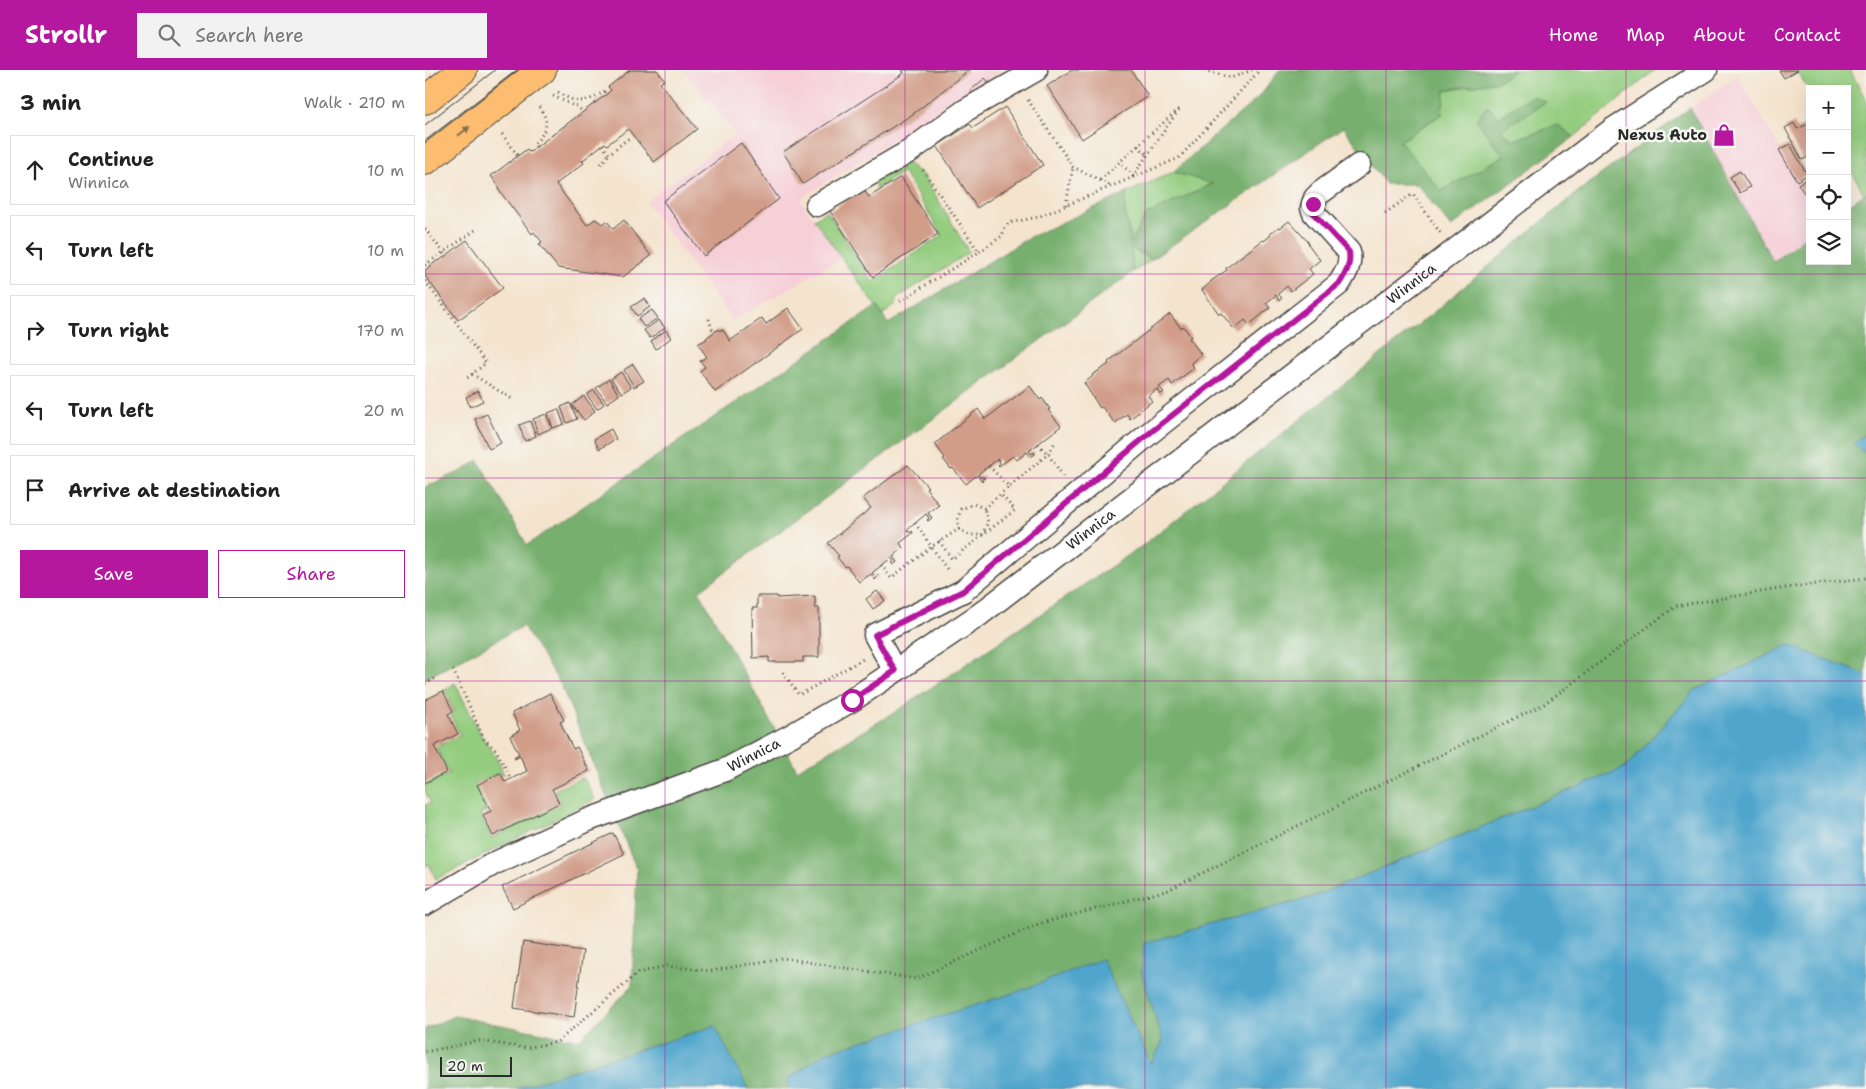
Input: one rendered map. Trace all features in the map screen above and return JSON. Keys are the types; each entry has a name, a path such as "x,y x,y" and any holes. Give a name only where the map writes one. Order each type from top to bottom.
{"main road":[{"path":"425,100 463,70"},
{"path":"425,161 542,70"}],"street":[{"path":"817,205 910,151 967,110 1036,70"},
{"name":"Winnica","path":"425,904 493,864 588,820 725,770 790,736 852,700 987,609 1613,129 1706,70"},
{"path":"895,671 875,635 963,591 1151,432 1339,284 1347,271 1350,258 1349,252 1314,214 1312,208 1315,198 1320,193 1359,165"}],"path":[{"path":"1204,70 1231,78 1252,70"},
{"path":"901,301 1002,236 1005,227 1009,223 1038,217 1179,158 1260,70"},
{"path":"1016,82 1073,166 1112,186"},
{"path":"558,92 580,102 589,101 605,91 607,94"},
{"path":"553,96 579,108 582,112"},
{"path":"537,147 533,144 545,129 546,121 545,114 539,107"},
{"path":"1100,180 1180,108 1133,176"},
{"path":"502,134 518,156"},
{"path":"601,164 609,154 629,138"},
{"path":"602,145 609,154"},
{"path":"1138,146 1148,154"},
{"path":"910,151 979,252"},
{"path":"1120,162 1133,176"},
{"path":"1066,205 1073,166"},
{"path":"1385,213 1413,194 1453,252"},
{"path":"425,229 445,254"},
{"path":"425,265 445,254 477,229"},
{"path":"425,281 486,363 466,379"},
{"path":"709,319 713,332"},
{"path":"472,374 512,399"},
{"path":"984,508 1048,454 1056,441"},
{"path":"1037,444 1048,454 1063,476 1056,483"},
{"path":"989,466 1009,488"},
{"path":"939,541 952,559 1015,510 1001,495"},
{"path":"982,535 969,535 959,529 957,518 961,509 974,504 984,508"},
{"path":"982,535 988,522 984,508"},
{"path":"915,523 963,591"},
{"path":"881,565 891,578 939,541 959,529"},
{"path":"425,1052 479,1041 526,1048 557,1042 638,973 666,966 711,971 781,958 917,979 1038,924 1168,890 1544,704 1676,606 1785,588 1866,578"},
{"path":"783,672 799,695 882,648"},
{"path":"453,670 485,738 496,750 511,779"},
{"path":"425,684 438,677"}],"shaded area":[{"path":"684,70 1003,70 800,199 842,258 733,321 646,202 735,134"},
{"path":"1738,75 1806,197 1806,236 1773,262 1690,108"}],"green space":[{"path":"1280,70 1515,70 1499,81 1445,90 1442,114 1400,141 1441,191 1504,156 1476,120 1488,106 1498,117 1532,96 1546,102 1501,130 1514,140 1558,125 1574,137 1451,227 1417,184 1386,184 1343,127 1152,259 1134,250 1133,238 1146,215 1213,184 1173,172 1260,96"},
{"path":"1515,70 1655,70 1574,137 1558,125 1514,140 1500,130 1545,102 1532,96 1498,117 1487,106 1476,120 1504,156 1441,191 1399,141 1442,114 1445,90 1498,81"},
{"path":"1797,70 1850,70 1866,100 1866,193 1864,194 1851,170 1851,85 1806,86"},
{"path":"1690,108 1773,262 1806,236 1806,265 1851,265 1851,203 1866,193 1866,433 1855,444 1866,454 1866,675 1789,645 1695,690 1626,767 1313,897 1145,943 1142,974 1163,1041 1151,1064 1102,960 787,1080 790,1089 748,1089 714,1026 517,1089 425,1089 425,1029 454,1016 579,1040 632,986 637,870 561,685 523,626 425,679 425,487 464,470 478,460 527,545 877,306 888,324 1030,237 1127,193 1125,211 1131,240 1133,272 699,591 797,770 892,714 1142,546 1434,312 1575,194"},
{"path":"903,160 924,176 969,252 896,299 896,305 882,315 814,219 827,211 873,282 942,235 903,172 876,189 874,181"},
{"path":"1173,172 1214,183 1146,215 1134,250 1152,259 1133,272 1131,240 1125,211 1127,193"},
{"path":"455,683 482,737 493,752 504,774 502,775 500,772 475,784 487,810 480,814 492,838 561,804 555,790 583,777 595,799 436,879 429,864 425,866 425,805 431,803 425,792 425,785 449,773 436,747 460,735 450,714 454,711 445,690"}],"water":[{"path":"1866,433 1866,454 1854,444"},
{"path":"1789,645 1866,675 1866,1089 790,1089 787,1080 825,1053 1017,992 1102,959 1151,1064 1163,1041 1142,974 1144,943 1313,897 1626,767 1695,690"},
{"path":"715,1026 748,1089 517,1089 521,1087"}],"building":[{"path":"630,70 657,70 665,80 660,83 697,129 654,162 628,129 607,145 605,143 602,145 582,161 584,163 556,184 587,225 595,219 603,224 607,221 613,229 624,220 651,256 623,277 558,268 539,244 542,242 534,232 532,234 498,189 500,188 491,176 527,149 530,152 607,94 611,90 608,87"},
{"path":"902,70 969,70 913,114 803,184 783,152 890,83 904,73"},
{"path":"1072,70 1131,70 1148,96 1082,139 1047,86"},
{"path":"1779,70 1798,70 1784,78"},
{"path":"985,78 992,86 976,99 970,91"},
{"path":"1005,107 1043,165 977,208 937,146 970,124 973,128"},
{"path":"1794,123 1797,129 1806,125 1806,158 1802,160 1785,128"},
{"path":"741,143 779,199 704,256 663,201"},
{"path":"1790,144 1806,176 1797,181 1779,150"},
{"path":"1740,171 1750,187 1740,193 1730,177"},
{"path":"901,177 938,234 873,277 830,211 863,189 869,197"},
{"path":"1806,180 1806,192 1804,193 1798,184"},
{"path":"1289,221 1309,243 1320,260 1309,269 1313,274 1291,291 1287,286 1278,294 1282,298 1279,301 1276,295 1266,303 1270,308 1249,325 1245,320 1234,329 1221,313 1219,314 1202,290 1227,270 1226,268 1264,241 1271,235 1269,234"},
{"path":"467,240 503,288 458,320 425,276 425,270"},
{"path":"645,298 650,307 637,316 631,307"},
{"path":"788,308 803,329 715,392 700,371 705,367 700,361 707,357 698,344 717,330 723,330 730,341 762,318 766,324"},
{"path":"652,310 658,318 644,327 638,319"},
{"path":"1170,314 1181,328 1183,326 1201,354 1191,363 1194,368 1172,385 1169,380 1159,387 1164,392 1160,395 1157,389 1148,396 1152,401 1130,419 1127,414 1115,423 1102,407 1100,408 1084,383"},
{"path":"659,320 665,328 650,338 644,330"},
{"path":"666,330 671,338 656,349 651,341"},
{"path":"633,364 644,381 634,387 624,370"},
{"path":"621,372 631,387 622,393 611,379"},
{"path":"609,379 619,395 607,403 596,388"},
{"path":"1030,386 1040,400 1042,398 1050,409 1048,410 1061,426 1029,451 1031,454 1034,452 1035,454 1031,457 1027,452 1017,460 1013,456 999,466 998,459 978,474 981,478 983,476 985,478 982,479 982,482 977,475 966,484 943,459 945,458 935,444 978,409 985,419"},
{"path":"594,390 604,404 597,409 587,395"},
{"path":"478,391 483,401 470,407 466,397"},
{"path":"584,396 595,411 584,420 572,405"},
{"path":"570,403 577,419 567,423 561,407"},
{"path":"558,409 564,424 553,428 548,413"},
{"path":"487,414 501,443 489,449 475,419"},
{"path":"546,414 552,428 538,434 533,419"},
{"path":"530,421 536,436 525,441 519,425"},
{"path":"611,429 616,439 599,449 594,439"},
{"path":"908,465 928,487 926,488 939,505 928,513 932,518 928,521 929,518 926,514 907,530 913,533 900,543 903,548 893,557 897,562 893,565 894,561 891,558 872,573 878,576 875,580 871,574 859,582 847,566 845,567 837,557 839,556 828,543 871,508 863,498"},
{"path":"877,591 885,601 873,609 866,599"},
{"path":"757,596 777,596 777,598 815,596 815,608 819,608 819,657 803,657 803,662 769,662 769,657 753,658 752,608 757,608"},
{"path":"443,691 453,711 448,714 458,734 434,746 447,772 425,783 425,700"},
{"path":"550,693 564,720 560,722 573,749 577,747 589,771 552,789 559,803 493,836 483,815 491,811 477,785 500,773 505,782 527,771 520,756 515,759 514,757 519,754 510,736 520,730 512,713"},
{"path":"613,833 624,854 513,908 502,887"},
{"path":"523,942 583,951 574,1017 514,1008"}],"tram line":[{"path":"425,125 495,70"},
{"path":"425,141 517,70"}],"place":[{"name":"Nexus Auto","path":"1724,135"}],"route":[{"path":"852,700 895,671 875,635 963,591 1151,432 1339,284 1347,271 1350,258 1349,252 1314,214 1313,204"}]}
